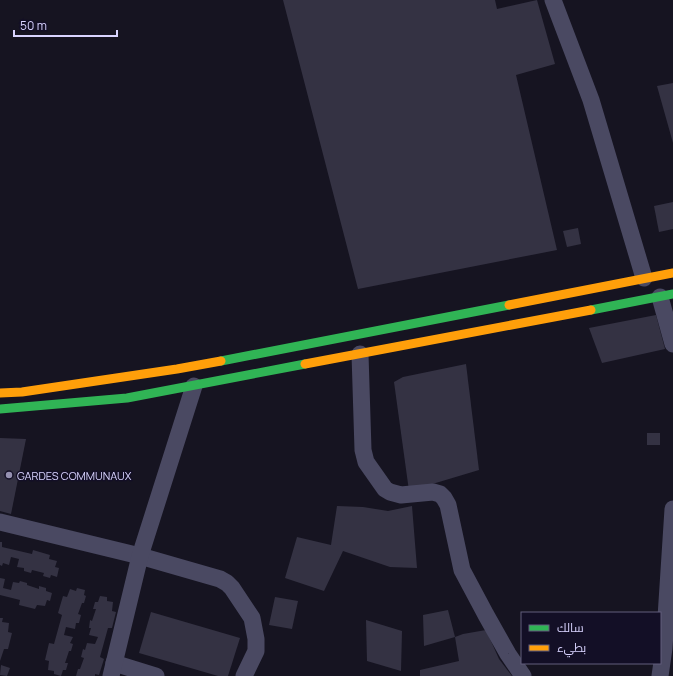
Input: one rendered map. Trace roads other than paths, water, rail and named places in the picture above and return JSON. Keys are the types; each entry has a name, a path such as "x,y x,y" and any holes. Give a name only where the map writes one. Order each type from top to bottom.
{"main road":[{"path":"0,393 22,392 177,369 673,273"},
{"path":"0,408 127,398 666,295"}],"street":[{"path":"554,0 591,100 644,278"},
{"path":"666,295 673,344"},
{"path":"360,354 363,450 366,462 385,489 390,492 401,496 433,492 440,494 444,498 448,505 462,570 508,654 523,676"},
{"path":"156,676 113,670 140,556 194,386"},
{"path":"660,676 668,649 673,509"},
{"path":"0,522 140,556 220,579 227,583 252,618 256,639 256,651 244,676"}],"place":[{"name":"GARDES COMMUNAUX","path":"9,475"}]}
